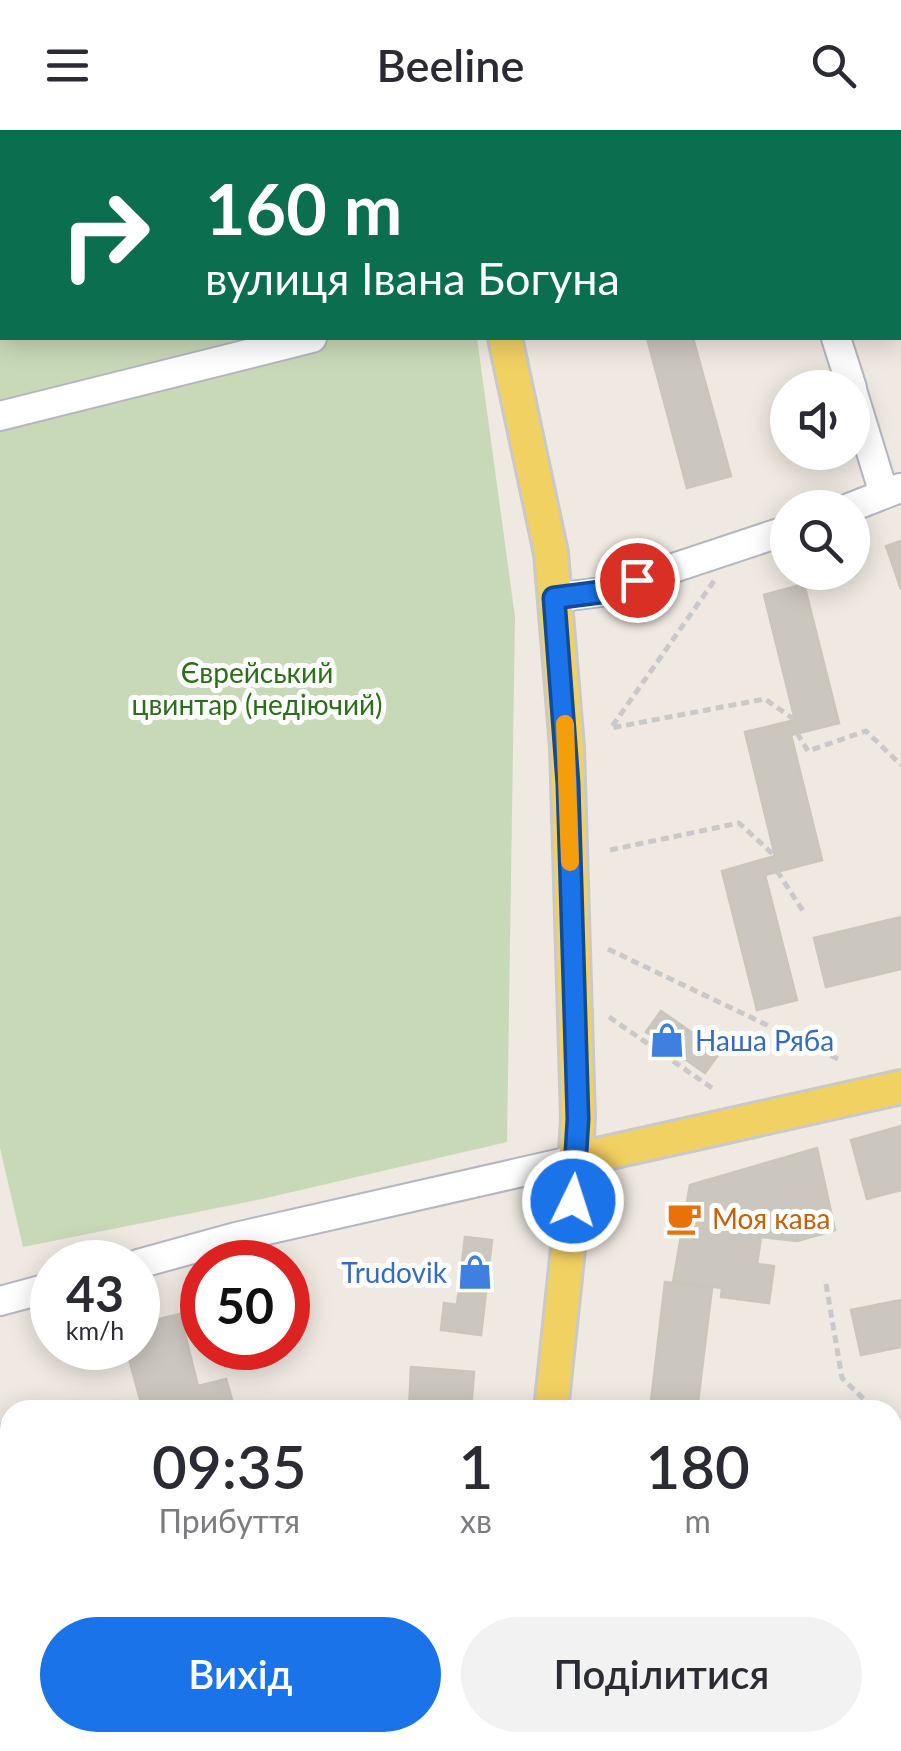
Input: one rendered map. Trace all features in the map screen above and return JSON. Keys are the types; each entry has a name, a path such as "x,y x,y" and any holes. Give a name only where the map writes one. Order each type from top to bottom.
{"main road":[{"path":"505,340 551,553 567,746 578,1119 553,1400"},
{"path":"576,1160 901,1087"}],"street":[{"path":"0,416 304,340"},
{"path":"837,340 846,370"},
{"path":"870,434 893,491"},
{"path":"554,598 601,592 770,536"},
{"path":"160,1258 576,1160"},
{"path":"0,1301 30,1293"}],"path":[{"path":"716,579 611,728 765,699 795,720"},
{"path":"796,733 808,750 866,730 901,765"},
{"path":"610,850 739,823 774,856"},
{"path":"777,870 805,914"},
{"path":"608,949 838,1059"},
{"path":"609,1017 712,1088"},
{"path":"826,1284 842,1378 865,1400"}],"green space":[{"name":"Єврейський цвинтар (недіючий)","path":"0,340 477,340 515,617 507,1142 262,1199 58,1240 30,1240 30,1246 23,1247 0,1148"}],"building":[{"path":"648,340 694,340 731,476 687,488"},
{"path":"901,541 901,589 886,546"},
{"path":"806,590 839,723 791,735 822,860 765,875 797,1000 757,1010 722,871 775,856 745,732 795,720 764,595"},
{"path":"901,917 901,969 826,987 814,938"},
{"path":"661,1011 720,1052 705,1073 646,1032"},
{"path":"901,1126 901,1190 867,1199 851,1140"},
{"path":"817,1148 835,1230 797,1241 761,1237 757,1264 774,1266 769,1303 721,1297 722,1288 673,1282 690,1185"},
{"name":"Trudovik","path":"465,1237 492,1240 481,1335 441,1330 444,1303 457,1305"},
{"path":"665,1282 712,1288 698,1400 651,1400"},
{"path":"901,1300 901,1347 861,1355 851,1310"},
{"path":"180,1314 180,1370 194,1370 198,1386 226,1379 232,1400 140,1400 132,1370 160,1370 160,1319"},
{"path":"411,1367 474,1372 472,1400 409,1400"}],"slow traffic":[{"path":"565,724 570,862"}],"place":[{"name":"Наша Ряба","path":"667,1040"},
{"name":"Моя кава","path":"684,1218"},
{"name":"Trudovik","path":"475,1272"}],"route":[{"path":"573,1201 578,1119 567,746 554,598 601,592 637,580"}]}
